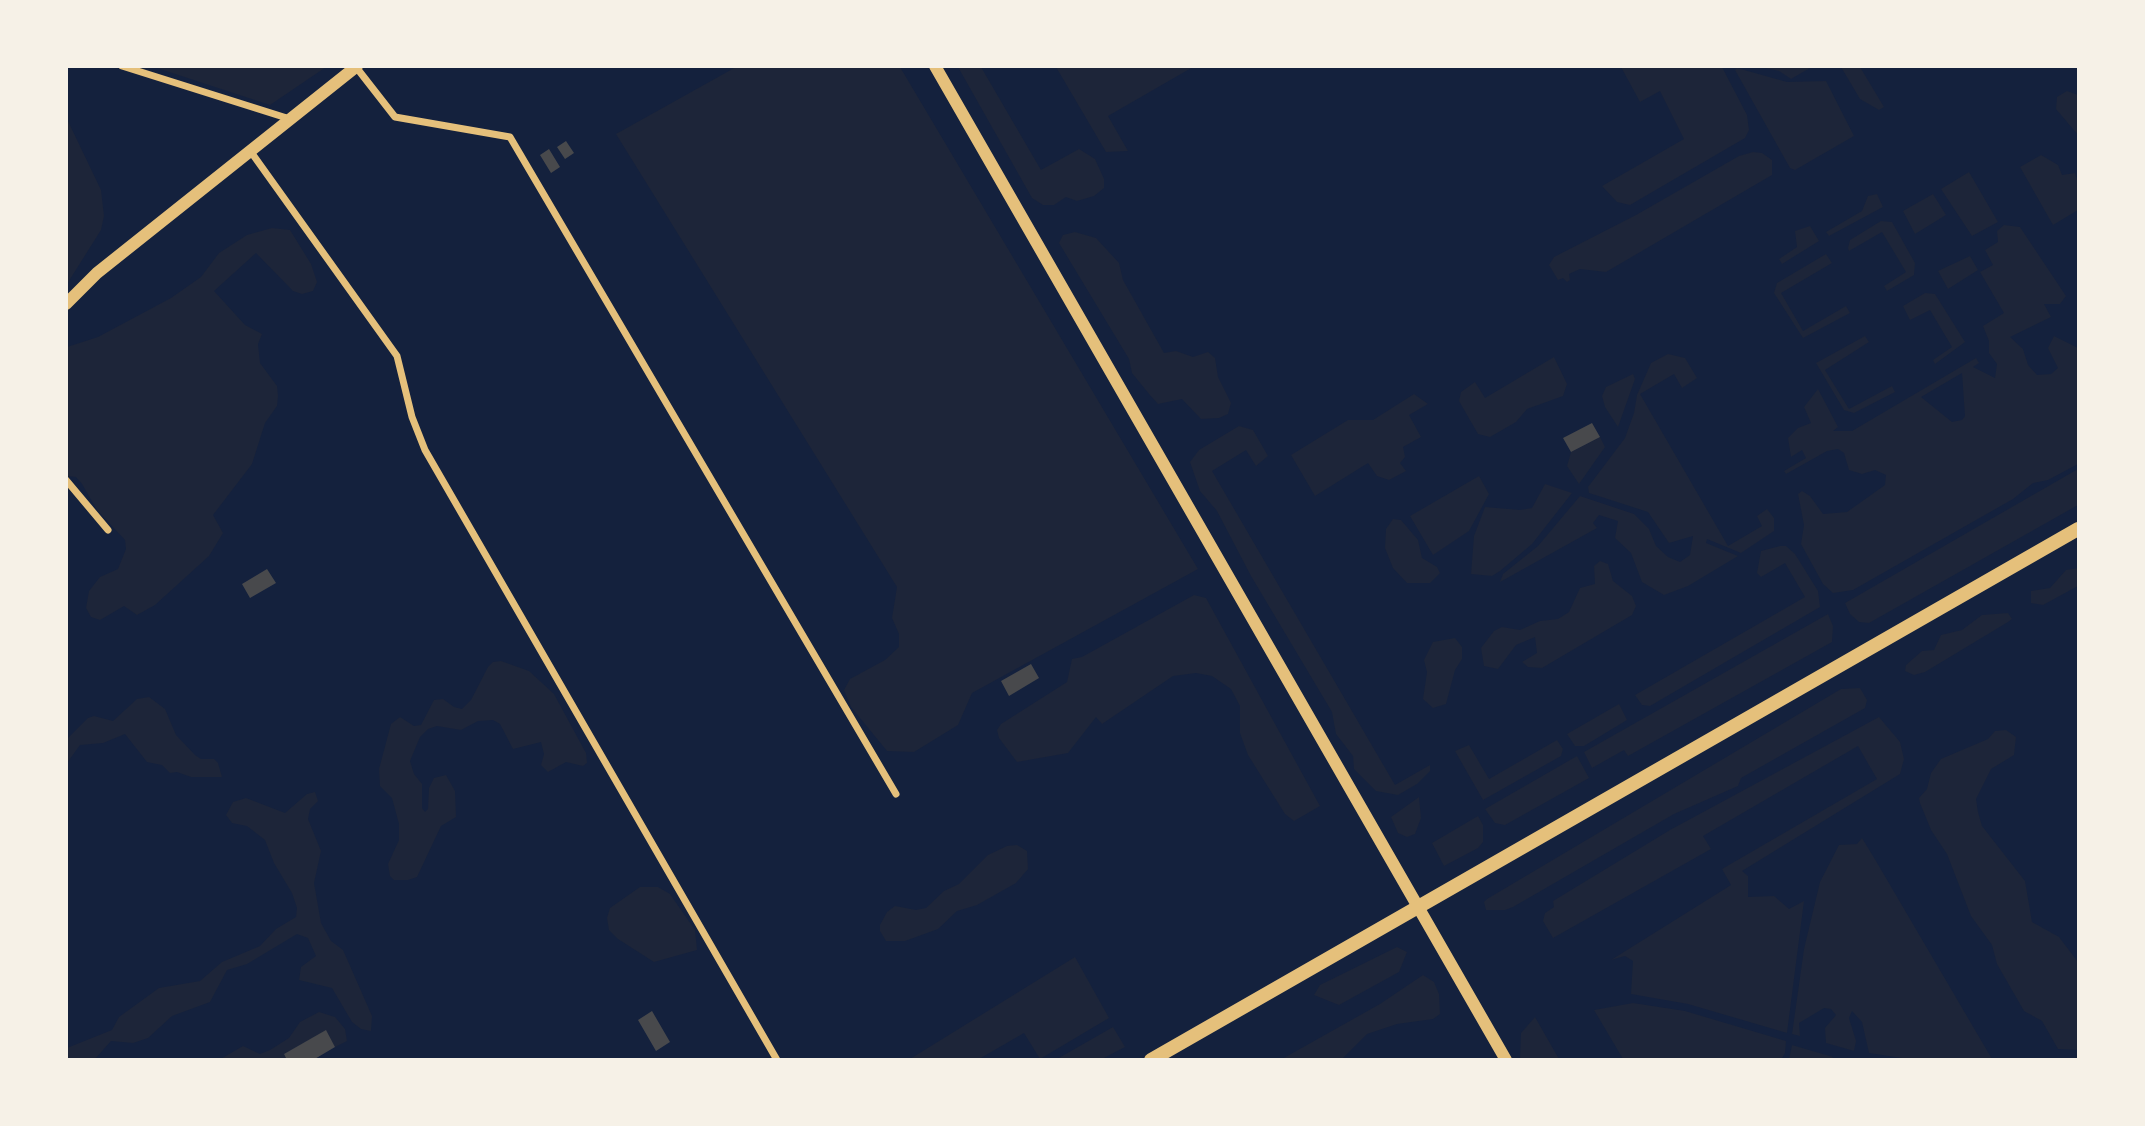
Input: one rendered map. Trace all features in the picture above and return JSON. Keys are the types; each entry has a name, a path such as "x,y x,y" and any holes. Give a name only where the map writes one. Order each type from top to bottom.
{"main road":[{"path":"1151,1059 2078,529"}],"street":[{"path":"122,66 290,120"},
{"path":"936,66 1506,1059"},
{"path":"66,304 97,273 356,67 395,117 510,136 896,793"},
{"path":"251,152 397,356 412,416 425,450 778,1059"},
{"path":"66,480 108,530"}],"shaded area":[{"path":"154,67 326,67 270,105"},
{"path":"736,67 900,67 1198,569 972,693 958,725 914,752 887,751 851,707 844,690 850,679 885,660 899,647 899,634 892,618 897,587 616,134"},
{"path":"958,67 981,67 1041,170 1079,149 1095,159 1104,179 1104,188 1094,196 1077,201 1066,197 1054,205 1043,205 1032,198"},
{"path":"1056,67 1193,67 1108,116 1128,151 1106,152"},
{"path":"1621,67 1722,67 1747,115 1749,130 1745,138 1630,205 1617,202 1602,186 1684,139 1660,91 1640,102"},
{"path":"1761,67 1810,68 1791,79 1779,71"},
{"path":"1841,67 1860,67 1884,107 1879,110 1860,99"},
{"path":"1737,68 1787,82 1826,81 1854,136 1795,170 1790,168 1735,70"},
{"path":"2067,91 2078,95 2078,135 2056,109 2057,97"},
{"path":"67,119 101,190 104,216 101,230 67,284"},
{"path":"1753,152 1762,153 1772,160 1772,175 1606,272 1580,269 1569,274 1570,280 1567,282 1563,278 1558,280 1549,265 1554,257 1636,215 1739,156"},
{"path":"2041,155 2058,165 2062,175 2075,173 2078,183 2078,210 2053,225 2020,167"},
{"path":"1969,172 1998,222 1972,236 1941,189"},
{"path":"1877,194 1883,207 1829,236 1826,232 1862,211 1868,196"},
{"path":"1933,194 1946,215 1915,234 1903,211"},
{"path":"1881,221 1892,222 1915,263 1914,275 1887,291 1884,286 1906,272 1882,232 1849,251 1848,248 1850,240"},
{"path":"2004,225 2020,227 2066,296 2060,304 2044,304 2051,317 2010,337 2023,349 2028,365 2037,375 2051,374 2058,368 2048,348 2054,336 2078,348 2078,464 2048,480 2033,483 2013,499 1853,590 1833,593 1823,584 1801,544 1804,525 1798,494 1802,491 1810,496 1823,514 1847,512 1885,485 1886,475 1875,470 1862,474 1849,470 1844,453 1838,449 1827,451 1786,474 1784,471 1806,458 1802,450 1791,457 1788,438 1798,428 1811,423 1804,407 1818,389 1838,427 1833,431 1852,431 1976,358 1979,363 1973,367 1995,378 1997,364 1989,353 1989,341 1983,326 2004,313 1980,272 1993,265 1985,250 1998,242 1997,231","holes":["1962,373 1965,416 1962,420 1952,422 1921,397"]},
{"path":"1810,226 1819,241 1782,264 1779,259 1797,247 1795,231"},
{"path":"272,228 290,230 311,264 317,282 313,291 302,294 293,291 256,253 214,291 245,325 262,334 258,344 260,363 277,386 278,396 277,406 265,423 252,464 213,515 223,533 209,556 155,605 137,615 124,606 100,620 91,617 86,608 89,591 100,577 118,569 126,549 125,540 97,510 82,484 76,477 67,476 67,347 98,337 171,298 201,277 219,253 247,235"},
{"path":"1075,232 1096,238 1119,263 1123,280 1164,353 1176,351 1193,357 1208,352 1215,358 1218,377 1231,403 1228,414 1219,418 1201,419 1182,399 1158,404 1149,394 1132,373 1129,359 1059,243 1063,235"},
{"path":"1826,254 1832,263 1781,293 1803,331 1846,306 1850,313 1803,338 1774,293 1777,283"},
{"path":"1970,256 1978,270 1948,289 1938,271"},
{"path":"1925,293 1935,294 1965,342 1935,364 1933,360 1952,347 1930,310 1910,320 1903,306"},
{"path":"1865,336 1869,342 1825,370 1849,409 1892,386 1895,392 1854,413 1844,410 1816,363"},
{"path":"1668,354 1685,358 1697,378 1682,388 1674,374 1640,394 1728,546 1762,526 1757,516 1767,509 1774,518 1774,531 1741,553 1707,539 1706,543 1738,556 1688,586 1664,595 1642,582 1631,553 1615,538 1618,521 1599,515 1593,523 1597,528 1500,582 1503,574 1538,546 1580,496 1634,514 1649,529 1656,546 1668,557 1680,562 1690,555 1693,536 1669,543 1648,512 1589,493 1588,487 1625,438 1637,395 1651,363"},
{"path":"1554,357 1567,384 1563,396 1527,409 1516,422 1490,437 1478,434 1459,401 1461,392 1475,382 1485,398"},
{"path":"1633,374 1635,379 1618,427 1605,407 1602,396 1606,387"},
{"path":"1414,394 1428,404 1409,415 1421,437 1403,447 1405,457 1400,463 1406,471 1389,480 1377,476 1368,463 1315,496 1291,455 1348,420 1373,420"},
{"path":"1239,426 1253,430 1268,456 1256,466 1246,450 1212,471 1395,785 1430,765 1430,771 1417,784 1398,795 1376,791 1354,769 1353,756 1336,734 1332,712 1251,576 1217,511 1200,491 1190,462 1199,450"},
{"path":"1600,437 1605,447 1579,484 1567,466 1571,452"},
{"path":"2078,469 2078,505 1869,623 1859,622 1850,614 1845,603"},
{"path":"1479,476 1489,494 1469,531 1433,555 1410,516"},
{"path":"1545,484 1572,493 1532,544 1500,571 1492,576 1471,574 1474,536 1485,507 1520,510 1532,508"},
{"path":"1393,519 1401,520 1418,540 1422,558 1437,567 1440,573 1430,583 1407,583 1393,568 1385,548 1386,529"},
{"path":"1786,546 1795,554 1818,591 1820,607 1650,706 1642,705 1635,695 1805,597 1785,563 1761,577 1757,573 1761,551"},
{"path":"1600,561 1608,564 1613,581 1632,596 1636,606 1632,615 1542,668 1528,667 1522,662 1537,653 1535,637 1516,645 1498,669 1484,666 1481,648 1494,631 1502,627 1520,630 1540,621 1558,619 1569,612 1580,588 1595,584 1594,566"},
{"path":"2078,568 2078,586 2043,605 2031,603 2031,591 2050,588 2066,570"},
{"path":"1194,595 1206,598 1320,806 1294,821 1285,814 1248,755 1240,733 1240,706 1231,689 1212,676 1196,673 1173,676 1102,724 1096,717 1068,753 1017,762 999,738 997,730 1001,724 1067,682 1072,659 1082,657"},
{"path":"2008,613 2012,619 2008,622 1925,672 1914,675 1905,671 1906,665 1922,651 1934,650 1941,635 1962,630 1982,615"},
{"path":"1828,614 1833,626 1832,642 1628,756 1624,750 1592,768 1584,752"},
{"path":"1455,638 1462,647 1462,659 1455,670 1446,704 1433,708 1423,699 1427,672 1424,660 1433,642"},
{"path":"501,661 529,671 554,694 586,753 587,763 583,766 566,762 548,772 541,765 544,754 541,742 513,749 500,724 493,720 478,721 461,730 437,726 428,729 420,737 410,761 414,774 422,784 422,808 425,812 428,809 429,788 434,778 446,775 455,791 456,817 441,826 417,877 394,880 390,876 388,864 399,840 399,824 392,798 380,786 379,769 391,724 400,717 414,726 421,725 434,700 443,699 462,709 471,700 488,667 493,662"},
{"path":"1860,688 1867,700 1865,708 1741,778 1738,786 1674,814 1513,907 1486,910 1484,902 1487,899 1841,689"},
{"path":"149,697 165,709 176,735 195,755 201,759 214,759 218,763 222,777 191,777 177,772 170,773 162,765 147,762 125,734 103,743 80,745 67,763 67,739 88,718 94,716 113,721 137,699"},
{"path":"1619,704 1627,720 1584,746 1575,746 1567,734"},
{"path":"1879,717 1900,742 1904,759 1900,774 1742,871 1748,876 1748,897 1774,896 1789,909 1804,901 1787,1033 1688,1004 1631,994 1633,961 1625,956 1611,960 1731,885 1722,869 1877,779 1858,746 1703,836 1711,849 1553,938 1543,921 1545,913 1554,907 1553,901 1670,830"},
{"path":"2006,730 2016,737 2014,755 1991,769 1976,799 1978,812 1982,826 2025,881 2032,922 2059,937 2078,962 2078,1050 2058,1049 2042,1021 2024,1011 1997,964 1992,945 1971,916 1947,854 1931,830 1920,803 1919,798 1927,789 1931,773 1941,759 1988,739 1995,731"},
{"path":"1557,740 1563,749 1561,756 1483,800 1455,751 1469,745 1489,779"},
{"path":"1577,756 1589,778 1505,825 1495,823 1485,809"},
{"path":"315,792 318,801 310,809 308,819 321,851 314,883 321,923 331,941 343,950 372,1016 371,1031 361,1029 352,1022 332,988 299,980 301,967 316,956 308,938 297,934 247,964 227,970 210,1002 172,1016 148,1038 133,1043 111,1041 95,1059 67,1059 67,1048 112,1030 119,1017 159,988 200,981 222,962 260,946 276,929 296,917 297,908 292,893 274,863 265,840 247,826 232,823 226,815 233,802 246,798 285,813 307,794"},
{"path":"1419,797 1421,818 1415,834 1407,837 1398,833 1391,817"},
{"path":"1478,816 1483,825 1483,842 1478,848 1444,866 1432,843"},
{"path":"1862,838 1992,1059 1908,1059 1869,1053 1862,1022 1852,1011 1849,1018 1856,1041 1854,1051 1826,1043 1825,1028 1836,1015 1831,1009 1824,1008 1799,1023 1800,1036 1792,1034 1804,949 1820,882 1839,845 1857,844"},
{"path":"1017,845 1027,851 1028,869 1016,883 977,905 957,911 938,929 905,941 886,941 880,931 880,925 887,912 895,906 916,910 926,908 944,891 959,884 988,855 1007,846"},
{"path":"640,887 658,887 670,894 695,930 697,950 654,962 618,939 609,930 607,918 610,908"},
{"path":"1397,947 1407,952 1399,972 1339,1005 1314,995 1320,985"},
{"path":"1075,957 1109,1018 1040,1059 1024,1033 979,1059 910,1059"},
{"path":"1423,975 1434,982 1439,994 1440,1014 1433,1019 1397,1024 1367,1034 1342,1059 1282,1059 1380,1004"},
{"path":"1633,1003 1685,1011 1786,1041 1785,1053 1781,1060 1623,1059 1594,1010"},
{"path":"319,1012 335,1017 345,1029 347,1041 335,1047 326,1031 284,1054 287,1059 219,1060 243,1046 260,1054 270,1050 289,1038 300,1022"},
{"path":"1535,1017 1559,1059 1520,1059 1521,1033"},
{"path":"1113,1027 1125,1047 1102,1059 1057,1059"},
{"path":"1792,1045 1833,1057 1789,1059"}],"building":[{"path":"566,141 574,153 565,159 557,147"},
{"path":"549,149 560,167 551,173 540,155"},
{"path":"1592,423 1600,437 1571,452 1563,438"},
{"path":"267,569 276,583 250,598 242,584"},
{"path":"1031,664 1039,678 1009,696 1001,681"},
{"path":"652,1011 670,1042 656,1051 638,1020"},
{"path":"326,1030 335,1047 313,1060 287,1060 284,1054"}]}
